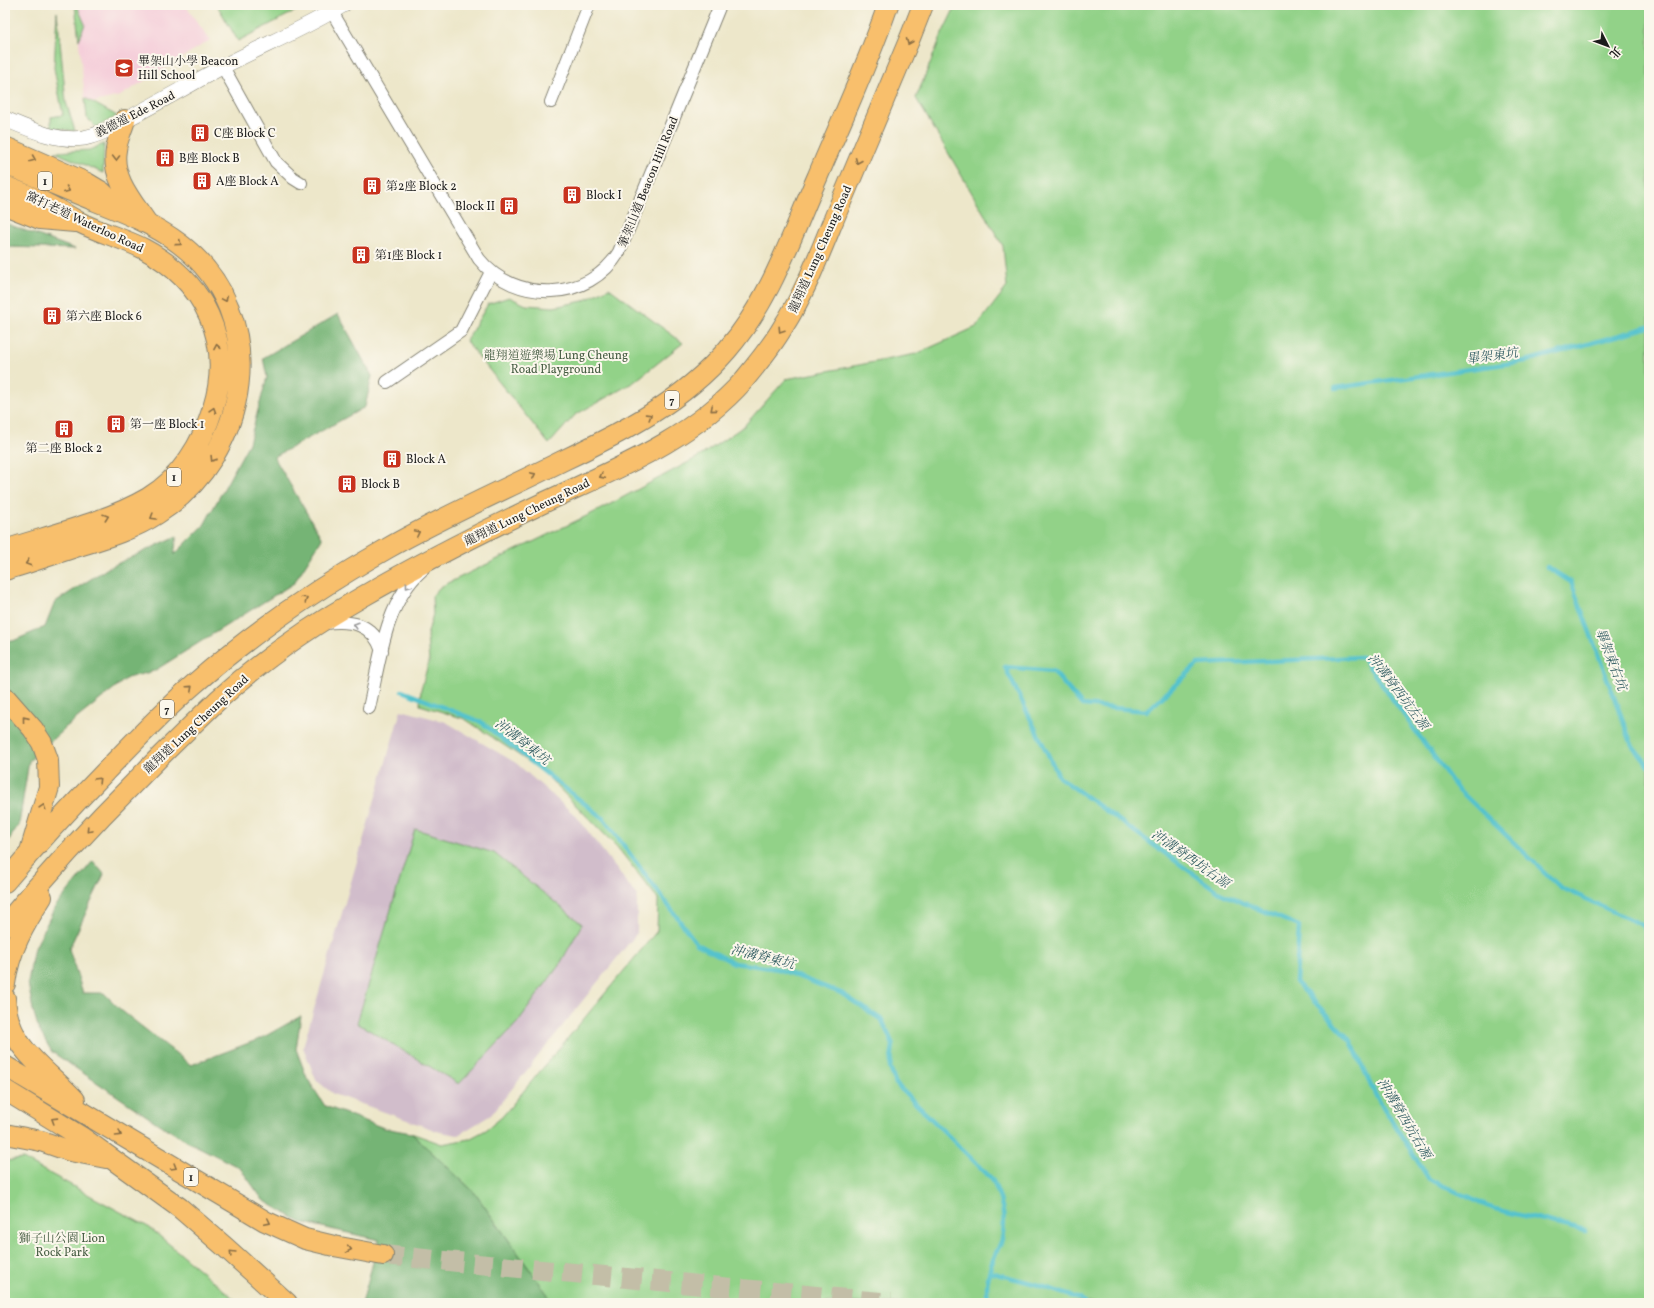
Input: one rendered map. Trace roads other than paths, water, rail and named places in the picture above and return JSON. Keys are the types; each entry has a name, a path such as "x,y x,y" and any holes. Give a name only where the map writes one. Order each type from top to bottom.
{"highway":[{"name":"7","path":"5,882 29,853 139,736 177,699 236,650 297,605 346,572 393,545 632,426 677,397 710,368 742,332 769,286 871,52 888,5"},
{"name":"龍翔道 Lung Cheung Road","path":"5,925 54,867 120,797 220,698 275,653 317,624 362,596 543,503 646,455 679,435 713,410 741,382 764,355 783,328 806,285 910,38 922,5"},
{"path":"125,120 116,150 116,170 127,194 149,224"},
{"path":"5,147 87,183 102,192 123,213"},
{"name":"窩打老道 Waterloo Road","path":"5,164 149,224 181,244 205,266 220,288 232,318 239,346 240,377 234,412 224,440 210,464 193,485 176,501 148,520 121,532 5,570"},
{"name":"窩打老道 Waterloo Road","path":"5,186 46,203 79,222 129,242 151,253 168,266 195,291 208,311 215,335 220,362 218,391 210,418 197,447 185,464 160,490 139,503 114,515 5,550"},
{"path":"5,205 40,219 79,222"},
{"path":"5,697 33,729 42,743 48,760 50,787 29,853"},
{"path":"5,984 9,958 18,937 43,895 54,867"},
{"path":"5,998 9,1019 15,1036 23,1049 65,1089 90,1117"},
{"name":"1","path":"13,1071 241,1208 271,1224 305,1239 334,1246 383,1254"},
{"path":"7,1091 83,1138 180,1208 287,1303"},
{"path":"5,1134 30,1138 70,1151 110,1158"}],"street":[{"path":"551,102 589,5"},
{"name":"筆架山道 Beacon Hill Road","path":"338,8 474,252 491,272 506,282 534,291 556,291 578,286 587,282 606,269 614,260 625,240 720,5"},
{"name":"義德道 Ede Road","path":"5,119 38,132 72,138 93,136 338,8"},
{"path":"223,67 276,162 288,174 302,183"},
{"path":"387,382 461,331 491,272"},
{"path":"369,708 382,651 393,612 402,594 419,572 435,558"},
{"path":"317,624 340,621 357,624 368,629 375,636 382,651"}],"waterway":[{"name":"畢架東坑","path":"1335,388 1526,361 1649,327"},
{"name":"畢架東右坑","path":"1547,567 1571,582 1632,745 1649,766"},
{"name":"沖溝脊西坑左源","path":"1005,667 1053,671 1082,705 1147,711 1198,664 1362,657 1456,787 1560,887 1644,926 1649,945"},
{"name":"沖溝脊西坑右源","path":"1005,667 1059,777 1220,893 1299,926 1296,982 1351,1041 1376,1096 1429,1179 1491,1208 1585,1231"},
{"name":"沖溝脊東坑","path":"402,691 481,722 604,819 697,944 734,963 778,969 841,993 882,1020 893,1045 890,1068 896,1084 992,1179 998,1193 1004,1223 1002,1241 991,1265 988,1277 987,1290 989,1303"},
{"path":"989,1272 1035,1284 1080,1299 1084,1303"}],"tunnel":[{"path":"383,1255 891,1303"}],"place":[{"name":"畢架山小學 Beacon Hill School","path":"124,68"},
{"name":"C座 Block C","path":"200,133"},
{"name":"B座 Block B","path":"165,158"},
{"name":"A座 Block A","path":"202,181"},
{"name":"第2座 Block 2","path":"372,186"},
{"name":"Block I","path":"572,195"},
{"name":"Block II","path":"509,206"},
{"name":"第1座 Block 1","path":"361,255"},
{"name":"第六座 Block 6","path":"52,316"},
{"name":"第一座 Block 1","path":"116,424"},
{"name":"第二座 Block 2","path":"64,429"},
{"name":"Block A","path":"392,459"},
{"name":"Block B","path":"347,484"}],"park label":[{"name":"龍翔道遊樂場 Lung Cheung Road Playground","path":"556,362"},
{"name":"獅子山公園 Lion Rock Park","path":"62,1245"}]}
